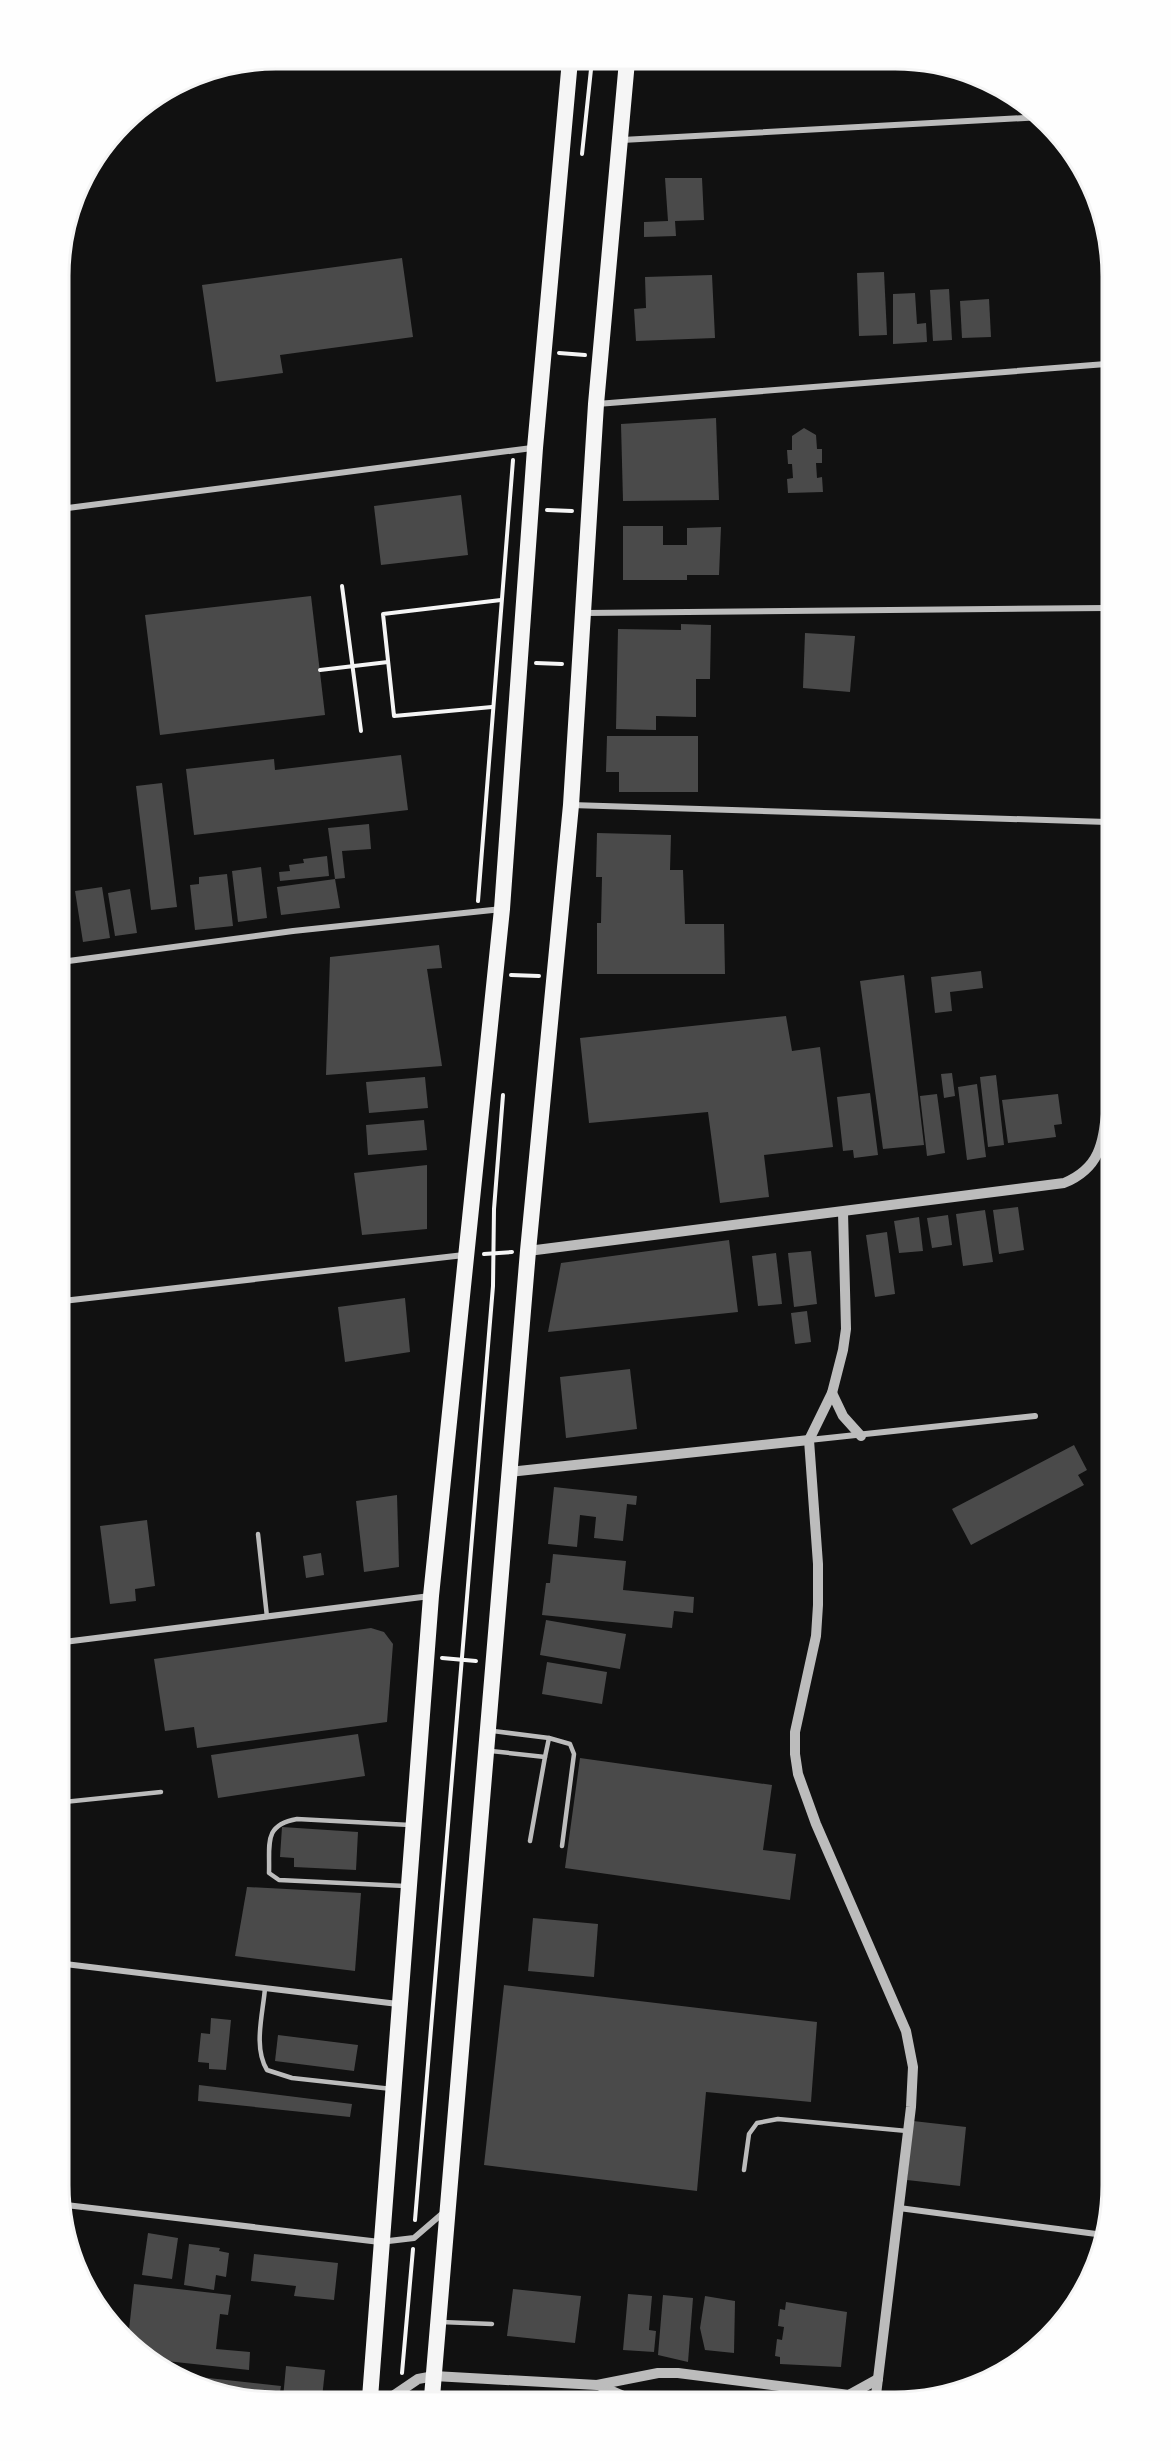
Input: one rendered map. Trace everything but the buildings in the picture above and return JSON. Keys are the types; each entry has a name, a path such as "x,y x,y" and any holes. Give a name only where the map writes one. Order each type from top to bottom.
{"highway":[{"path":"370,2392 407,1887 431,1596 465,1255 503,974 502,909 530,666 539,510 535,448 552,353 569,69"},
{"path":"432,2392 528,1251 571,805 596,404 626,69"}],"street":[{"path":"621,140 1029,118"},
{"path":"596,404 1102,364"},
{"path":"69,508 535,448"},
{"path":"582,612 1102,608"},
{"path":"571,805 1102,822"},
{"path":"69,961 293,932 502,909"},
{"path":"528,1251 1064,1183 1078,1177 1092,1166 1102,1137"},
{"path":"843,1212 846,1329 843,1350 832,1393 809,1440 818,1605 816,1636 795,1732 795,1754 798,1774 816,1824 906,2031 913,2067 908,2131 876,2392"},
{"path":"69,1300 465,1255"},
{"path":"832,1393 843,1416 861,1436"},
{"path":"509,1472 1035,1416"},
{"path":"69,1641 431,1596"},
{"path":"69,1964 399,2004"},
{"path":"71,2206 380,2242 414,2238 431,2226 448,2208"},
{"path":"899,2208 1096,2234"},
{"path":"397,2392 418,2379 434,2376 597,2385 658,2373 678,2373 826,2392"},
{"path":"854,2392 878,2379"},
{"path":"597,2385 614,2392"}],"lane":[{"path":"258,1534 267,1617"},
{"path":"487,1730 549,1738 570,1744 574,1754 561,1846"},
{"path":"530,1841 549,1738"},
{"path":"485,1750 545,1757"},
{"path":"69,1801 161,1792"},
{"path":"407,1887 279,1880 269,1873 270,1839 274,1827 281,1822 297,1819 412,1825"},
{"path":"265,1988 260,2047 262,2063 267,2070 292,2078 392,2089"},
{"path":"744,2170 749,2134 757,2123 778,2119 908,2131"},
{"path":"438,2322 492,2324"}],"path":[{"path":"580,166 591,69"},
{"path":"552,353 562,342"},
{"path":"552,353 601,356"},
{"path":"552,353 560,363"},
{"path":"478,912 492,707 514,451"},
{"path":"539,510 548,499"},
{"path":"539,510 589,511"},
{"path":"539,510 546,522"},
{"path":"342,586 361,731"},
{"path":"492,707 394,716 382,614 501,600"},
{"path":"536,651 530,666 579,664"},
{"path":"320,670 388,662"},
{"path":"503,974 513,963"},
{"path":"503,974 554,977"},
{"path":"503,974 511,986"},
{"path":"401,2389 493,1286 503,1092"},
{"path":"465,1255 528,1251"},
{"path":"426,1657 493,1662"}]}
